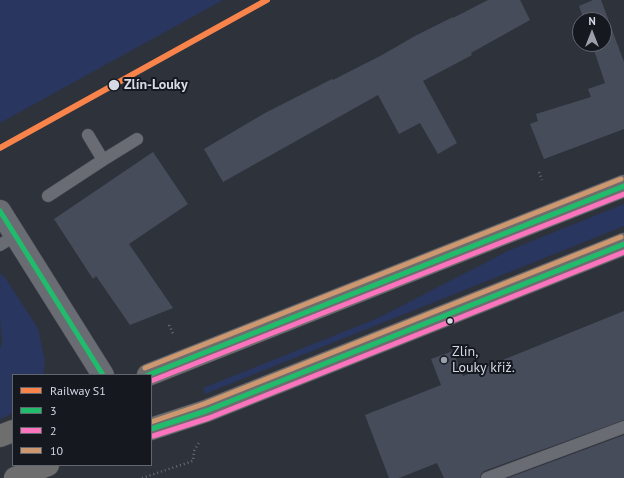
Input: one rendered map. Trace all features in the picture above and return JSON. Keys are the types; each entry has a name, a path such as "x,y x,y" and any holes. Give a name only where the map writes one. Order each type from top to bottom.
{"main road":[{"path":"151,374 624,186"},
{"path":"152,429 206,411 624,244"},
{"path":"0,436 12,431"},
{"path":"15,478 45,466"}],"street":[{"path":"0,211 8,240 102,374"}],"lane":[{"path":"88,135 103,160"},
{"path":"48,196 137,139"},
{"path":"487,478 624,427"}],"path":[{"path":"539,172 542,180"},
{"path":"142,478 193,461 194,451 202,438"}],"shaded area":[{"path":"0,0 223,0 0,123"},
{"path":"624,204 624,226 205,394 203,388 378,318 510,250"},
{"path":"0,274 4,276 38,328 45,361 43,374 12,374 12,413 0,419 0,350 2,341 0,320"}],"building":[{"path":"488,0 520,0 530,20 471,53 472,55 423,81 457,143 438,154 420,123 399,134 378,95 223,182 204,149 265,113 332,79 333,80 415,36"},
{"path":"593,0 601,0 605,12 581,12 579,6"},
{"path":"612,30 624,62 624,129 544,159 530,124 538,121 536,114 591,97 588,89 605,83 595,52 612,52"},
{"path":"153,152 188,204 129,244 173,308 130,325 96,276 93,279 54,219"},
{"path":"624,311 624,420 484,471 480,478 444,478 437,463 399,478 389,478 365,415 441,385 431,359 453,351 463,376"},
{"path":"624,435 624,478 508,478"}],"rail line":[{"name":"S1","path":"0,148 267,0"}],"transit line":[{"name":"10","path":"145,368 621,179"},
{"name":"3","path":"151,374 624,186"},
{"name":"2","path":"152,381 624,194"},
{"name":"3","path":"0,211 102,374"},
{"name":"10","path":"152,422 204,404 621,237"},
{"name":"3","path":"152,429 206,411 624,244"},
{"name":"2","path":"153,436 209,418 624,252"}],"place":[{"name":"Zlín-Louky","path":"114,85"},
{"name":"Zlín, Louky křiž.","path":"444,360"}]}
